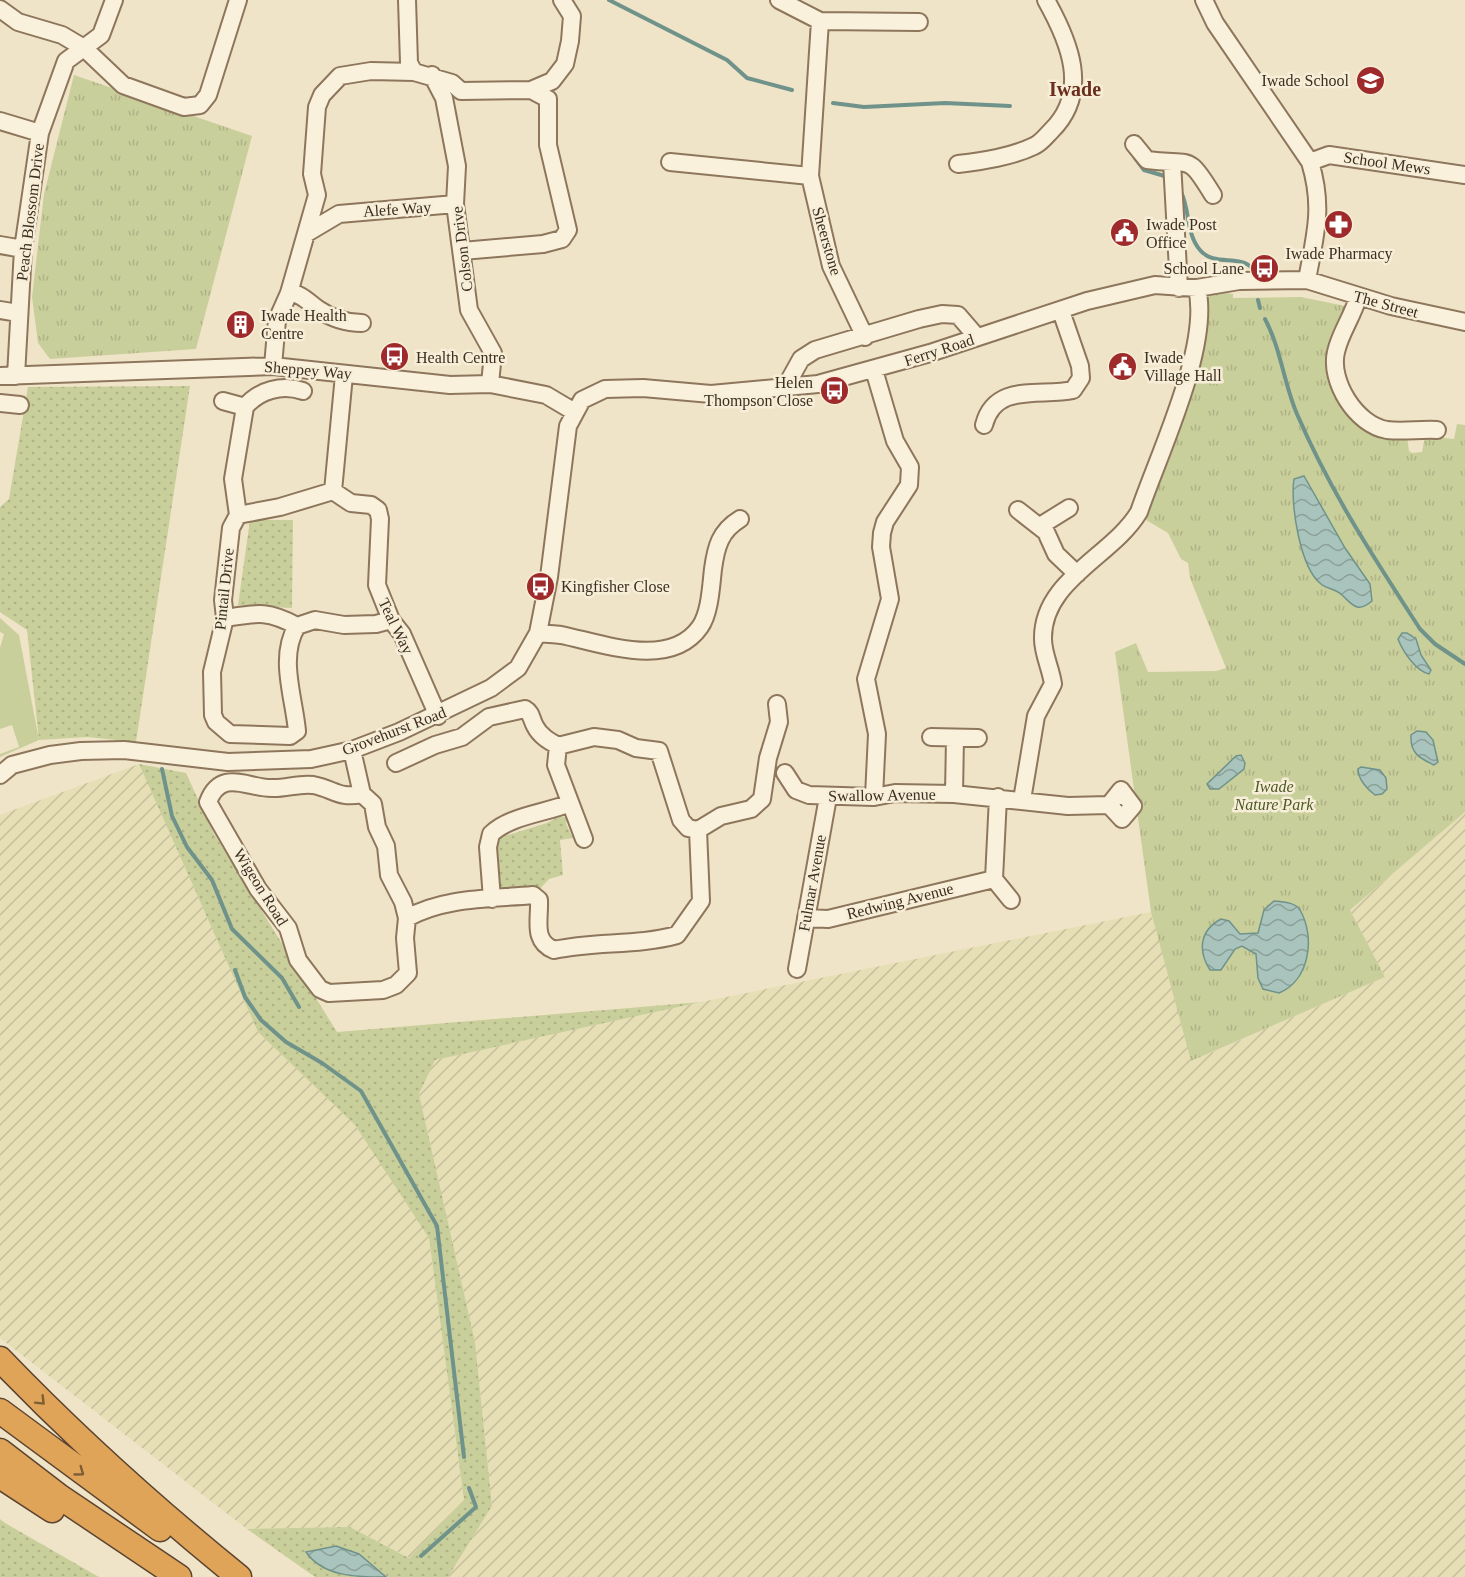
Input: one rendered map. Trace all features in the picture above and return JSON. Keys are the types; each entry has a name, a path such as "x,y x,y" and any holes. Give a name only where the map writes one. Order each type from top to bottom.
{"highway":[{"path":"0,1359 122,1478 238,1577"},
{"path":"0,1411 144,1519 238,1577"},
{"path":"0,1451 60,1497 179,1577"},
{"path":"0,1476 161,1577"}],"street":[{"name":"Peach Blossom Drive","path":"8,376 40,133 66,61 101,35 114,0"},
{"path":"0,9 18,22 62,35 84,48 123,85 184,107 200,105 208,95 238,0"},
{"path":"407,0 409,63 414,72"},
{"path":"273,366 277,320 289,293 308,232 316,195 312,174 317,107 321,95 340,76 371,71 414,72 432,75 452,83 461,91 531,90 552,81 565,64 572,16 562,0"},
{"path":"778,0 820,21 919,22"},
{"path":"958,165 1010,154 1037,145 1061,122 1075,83 1065,33 1046,0"},
{"path":"1204,0 1215,23 1310,162 1318,187 1320,207 1307,280"},
{"name":"Sheerstone","path":"820,21 810,176 831,266 865,337"},
{"name":"Colson Drive","path":"432,75 444,98 457,166 455,204 468,310 493,353 490,384"},
{"path":"462,251 543,244 562,239 568,230 548,145 548,99 531,90"},
{"path":"0,122 40,133"},
{"path":"1134,144 1147,159 1172,174"},
{"name":"School Mews","path":"1310,162 1329,155 1465,175"},
{"path":"670,162 810,176"},
{"path":"1172,174 1190,163 1198,170 1213,195"},
{"path":"1172,174 1179,288"},
{"name":"Alefe Way","path":"316,195 339,214"},
{"name":"Alefe Way","path":"308,232 339,214 455,204"},
{"path":"0,246 23,249"},
{"name":"Ferry Road","path":"573,411 582,400 605,389 643,388 711,394 818,384 874,370 1061,311 1155,285 1197,288 1239,281 1307,280"},
{"name":"The Street","path":"1307,280 1358,297 1465,322"},
{"path":"1022,800 1036,716 1039,706 1050,691 1052,678 1043,640 1049,608 1077,574 1098,558 1134,521 1139,512 1194,348 1201,305 1197,288"},
{"path":"289,293 297,293 319,309 348,323 362,323"},
{"path":"1358,297 1353,317 1336,351 1334,373 1338,386 1367,422 1386,430 1437,430"},
{"path":"0,310 18,313"},
{"path":"984,424 988,409 1004,397 1073,390 1081,378 1061,311"},
{"path":"786,386 801,359 815,350 865,337 888,327 942,314 958,315 977,337"},
{"name":"Sheppey Way","path":"8,376 273,366 314,368 344,375 366,374 450,385 490,384 546,395 573,411"},
{"path":"874,370 895,441 910,467 909,485 885,522 882,533 881,547 890,599 880,628 866,688 877,734 874,797"},
{"path":"238,515 280,507 333,491 344,375"},
{"path":"223,401 245,407 259,393 272,389 303,391"},
{"path":"0,403 20,405"},
{"name":"Pintail Drive","path":"245,407 233,479 238,515 231,528 226,568 225,618 212,672 212,704 216,722 230,734 290,736 297,731 287,656 291,637 297,626"},
{"name":"Grovehurst Road","path":"0,775 12,765 50,754 81,751 124,750 228,762 274,763 311,759 352,750 438,716 506,678 527,656 538,633 549,578 568,426 573,411"},
{"name":"Teal Way","path":"333,491 351,503 371,505 378,510 380,519 377,585 391,620 402,634 438,716"},
{"path":"1040,526 1069,508"},
{"path":"1018,510 1040,526 1056,554 1077,574"},
{"path":"538,633 631,650 654,651 681,645 700,627 711,591 719,539 730,521"},
{"path":"225,618 253,614 275,615 297,626 315,620 344,625 376,624 391,620"},
{"path":"863,623 880,628"},
{"path":"396,763 435,745 462,737 489,717 525,709 530,712 535,726 544,738 558,746 594,737 618,740 636,748 659,751 681,820 688,828 698,830 721,816 751,810 762,800 768,758 778,729 780,710 777,704"},
{"path":"931,737 978,738"},
{"name":"Swallow Avenue","path":"954,794 955,738"},
{"path":"558,746 556,765 584,839"},
{"path":"352,750 362,794 373,804 377,827 386,846 390,874 403,902 407,918 426,908 450,902 533,895 539,900 539,938 545,946 554,950 618,941 649,941 677,935 701,901 698,830"},
{"name":"Swallow Avenue","path":"785,773 796,790 809,795 874,797 895,793 954,794 1068,806 1109,805"},
{"name":"Wigeon Road","path":"362,794 342,797 313,785 271,788 240,781 223,784 212,791 208,802 258,889 288,928 298,960 320,989 329,993 343,993 383,990 396,985 408,973 405,938 407,918"},
{"name":"Fulmar Avenue","path":"797,969 828,796"},
{"path":"998,797 994,879 1011,900"},
{"path":"492,899 488,847 491,834 511,821 548,812 570,802"},
{"name":"Redwing Avenue","path":"806,918 828,919 994,879"}],"shaded area":[{"path":"139,764 258,1032 355,1125 428,1232 464,1500 410,1558 350,1527 247,1529 0,1338 0,815"},
{"path":"1465,812 1465,1577 448,1577 492,1506 475,1342 419,1094 434,1060 701,1002 1151,912 1192,1061 1385,977 1350,910"}],"green space":[{"path":"74,75 252,136 196,349 50,359 38,343 32,297 44,194"},
{"name":"Iwade Nature Park","path":"1214,291 1233,294 1233,298 1301,297 1345,306 1343,322 1336,338 1348,411 1407,436 1409,451 1412,453 1422,452 1425,436 1454,439 1457,424 1465,425 1465,812 1350,910 1385,977 1191,1061 1151,912 1115,652 1136,643 1148,672 1216,671 1226,668 1190,578 1188,563 1181,559 1168,533 1146,520 1203,350 1205,297"},
{"path":"190,386 136,742 87,737 39,740 27,630 0,612 0,507 9,499 28,387"},
{"path":"250,520 293,520 292,608 238,605"},
{"path":"0,618 19,635 39,740 0,757 0,754 19,747 12,725 0,729 0,648 4,634 0,632"},
{"path":"139,764 186,773 214,834 337,1032 701,1002 435,1060 419,1094 475,1342 492,1506 448,1577 315,1577 247,1529 350,1527 409,1558 464,1500 429,1238 355,1125 258,1032"},
{"path":"560,816 567,818 566,824 573,838 560,840 563,875 549,879 536,893 506,893 499,887 496,850 498,838 547,823"},
{"path":"0,1519 5,1523 99,1577 0,1577"}],"water":[{"path":"1304,476 1345,548 1370,584 1372,601 1367,605 1355,606 1340,593 1323,586 1307,564 1295,519 1293,490 1294,479"},
{"path":"1402,633 1407,633 1416,639 1421,655 1431,670 1429,674 1419,669 1403,650 1398,639"},
{"path":"1417,731 1426,732 1433,740 1438,762 1434,765 1414,751 1411,735"},
{"path":"1241,755 1245,763 1244,769 1219,789 1210,789 1207,784 1236,756"},
{"path":"1361,767 1380,770 1386,778 1387,789 1382,794 1375,795 1363,784 1358,773"},
{"path":"1274,901 1295,905 1305,921 1308,933 1307,957 1297,979 1279,993 1263,989 1258,978 1256,954 1242,946 1235,949 1221,970 1210,970 1202,949 1208,929 1221,919 1229,921 1240,934 1258,933 1264,910"},
{"path":"336,1546 359,1554 386,1577 352,1576 331,1571 313,1560 306,1552"}],"waterway":[{"path":"609,0 727,60 747,78 792,90"},
{"path":"833,103 864,107 945,103 1010,106"},
{"path":"1135,158 1144,170 1168,177"},
{"path":"1181,192 1192,237 1200,250 1212,258 1240,262 1252,268"},
{"path":"1258,300 1260,308"},
{"path":"1265,319 1275,342 1297,414 1324,471 1354,524 1420,629 1435,644 1465,664"},
{"path":"162,769 172,816 187,847 212,880 232,929 282,978 299,1007"},
{"path":"235,970 245,997 261,1020 286,1042 322,1063 361,1091 437,1226 464,1457"},
{"path":"421,1556 476,1507 469,1488"}],"place":[{"name":"Iwade School","path":"1370,80"},
{"name":"Iwade Pharmacy","path":"1339,225"},
{"name":"Iwade Post Office","path":"1125,233"},
{"name":"School Lane","path":"1265,268"},
{"name":"Iwade Health Centre","path":"240,324"},
{"name":"Health Centre","path":"395,357"},
{"name":"Iwade Village Hall","path":"1123,366"},
{"name":"Helen Thompson Close","path":"834,391"},
{"name":"Kingfisher Close","path":"540,586"}],"district":[{"name":"Iwade","path":"1075,89"}]}
